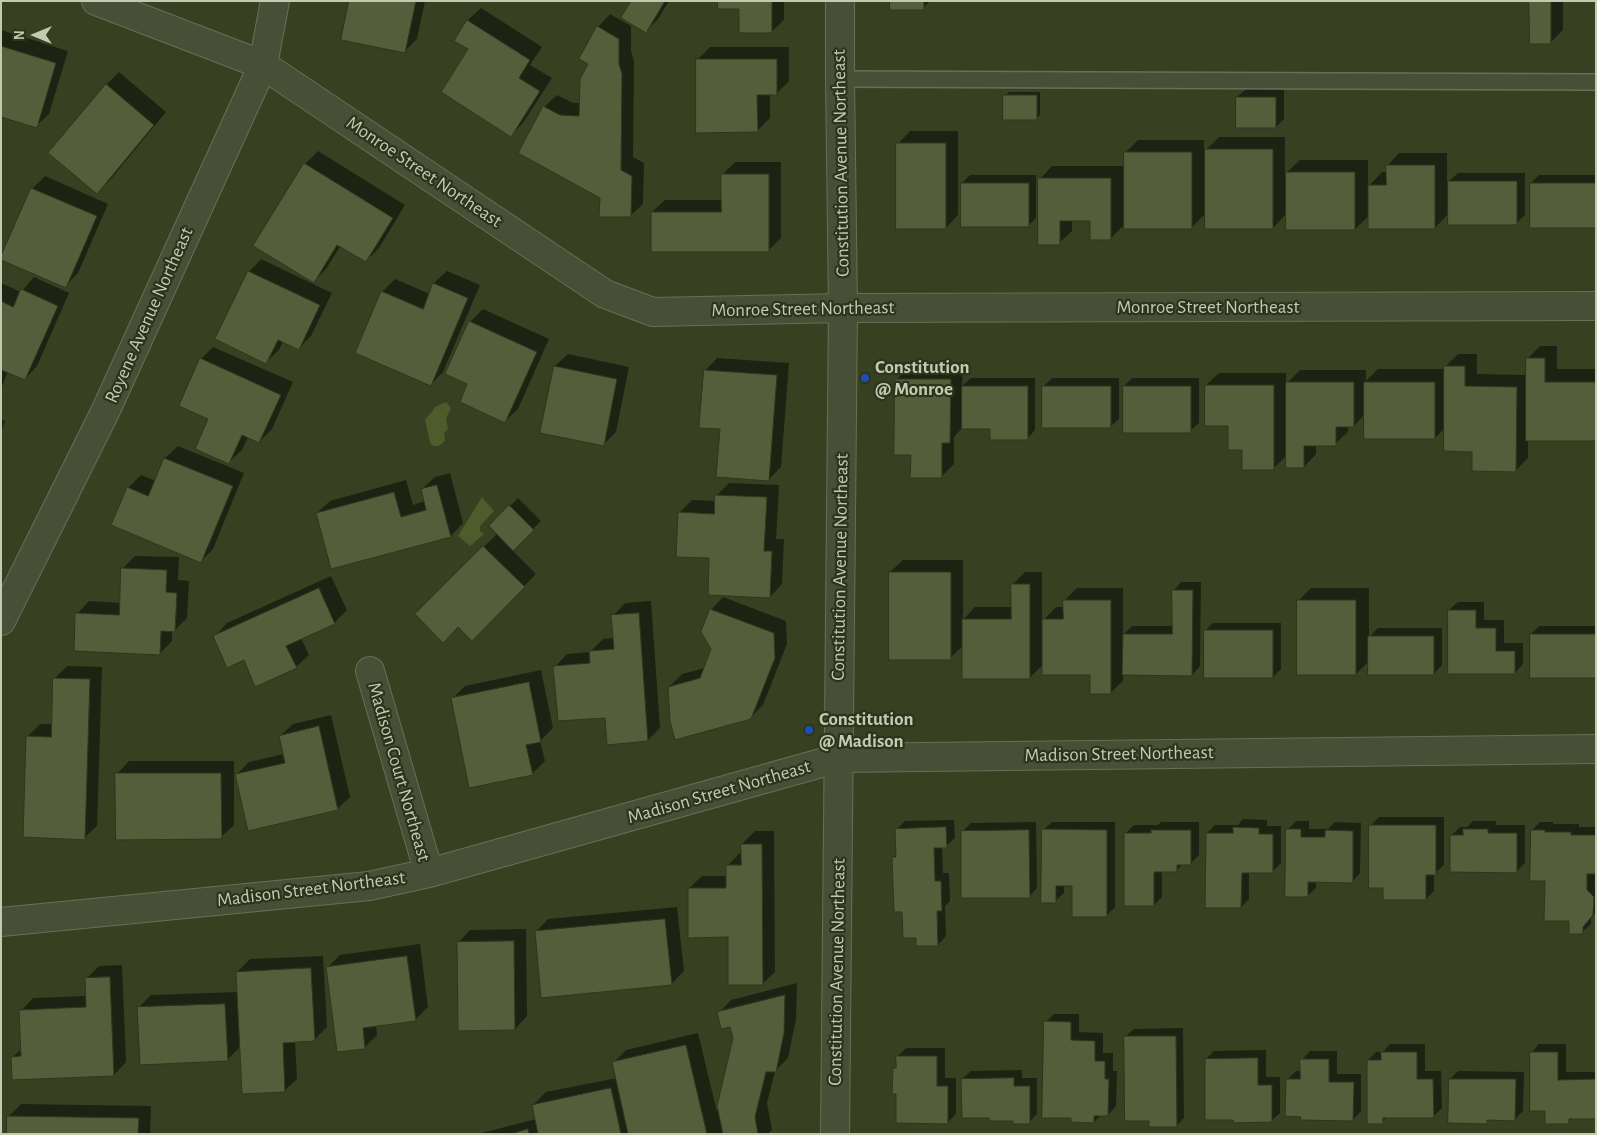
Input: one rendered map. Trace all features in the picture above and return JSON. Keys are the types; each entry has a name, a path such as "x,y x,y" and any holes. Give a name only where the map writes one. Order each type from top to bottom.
{"street":[{"name":"Monroe Street Northeast","path":"96,1 263,66 605,294 653,312 843,308 1596,306"},
{"name":"Royene Avenue Northeast","path":"1,621 105,412 263,66 275,1"},
{"name":"Constitution Avenue Northeast","path":"835,1134 843,308 840,1"},
{"name":"Madison Court Northeast","path":"370,671 429,873"},
{"name":"Madison Street Northeast","path":"1,922 369,886 429,873 839,758 1596,749"}],"lane":[{"path":"840,79 1596,82"}],"shaded area":[{"path":"446,402 451,408 446,418 448,429 444,433 445,441 439,446 434,446 430,443 425,419 435,407"},
{"path":"482,497 494,511 480,526 480,531 484,534 470,546 458,536"}],"building":[{"path":"349,1 416,1 405,53 341,40"},
{"path":"631,1 665,1 646,33 621,18"},
{"path":"718,1 772,1 772,33 739,33 739,9 718,9"},
{"path":"890,1 924,1 924,10 890,10"},
{"path":"1529,1 1551,1 1551,44 1530,44"},
{"path":"467,20 530,60 519,78 540,91 511,137 441,92 468,49 454,41"},
{"path":"597,26 619,39 619,64 622,74 621,170 632,176 631,217 599,217 600,198 518,153 543,106 560,115 579,116 580,79 588,64 579,59"},
{"path":"1,46 56,63 37,128 1,117"},
{"path":"696,59 777,59 777,95 757,95 758,132 696,133"},
{"path":"106,84 154,125 97,194 48,153"},
{"path":"1003,95 1037,95 1037,120 1003,120"},
{"path":"1236,97 1276,97 1276,128 1236,128"},
{"path":"896,143 946,143 946,229 896,229"},
{"path":"1205,149 1273,149 1273,229 1205,229"},
{"path":"1124,152 1192,152 1192,229 1124,229"},
{"path":"304,163 393,218 366,262 337,245 314,283 253,246"},
{"path":"1386,165 1435,165 1435,229 1368,229 1368,185 1386,185"},
{"path":"1286,172 1355,172 1355,230 1286,230"},
{"path":"721,174 769,174 769,252 651,252 651,212 721,212"},
{"path":"1038,178 1111,178 1111,240 1090,240 1090,221 1060,221 1060,245 1038,245"},
{"path":"1448,181 1517,181 1517,225 1448,225"},
{"path":"961,183 1029,183 1029,227 961,227"},
{"path":"1530,183 1596,183 1596,228 1530,228"},
{"path":"31,188 97,216 66,288 1,260 1,256"},
{"path":"248,271 320,305 299,350 278,340 266,364 215,339"},
{"path":"433,283 468,298 431,386 355,353 381,291 423,309"},
{"path":"21,289 58,306 25,380 1,370 1,301 13,307"},
{"path":"469,321 537,352 505,423 460,402 467,384 445,374"},
{"path":"200,358 281,395 259,443 242,435 229,464 195,449 208,419 179,406"},
{"path":"1526,358 1545,358 1545,382 1596,382 1596,441 1526,441"},
{"path":"554,366 617,379 604,446 540,433"},
{"path":"1444,366 1465,366 1465,386 1517,387 1516,472 1472,471 1472,452 1444,451"},
{"path":"704,370 777,375 769,481 716,477 720,429 699,428"},
{"path":"895,379 951,379 950,443 942,443 942,478 910,478 911,455 894,455"},
{"path":"1286,382 1354,382 1354,427 1336,427 1336,446 1304,446 1304,468 1286,468"},
{"path":"1364,382 1435,382 1435,439 1364,439"},
{"path":"1205,385 1274,385 1274,470 1242,470 1242,450 1228,450 1228,426 1205,426"},
{"path":"962,386 1028,386 1028,440 990,440 990,429 962,429"},
{"path":"1042,386 1111,386 1111,428 1042,428"},
{"path":"1123,386 1191,386 1191,433 1123,433"},
{"path":"164,458 233,486 201,563 111,525 127,487 148,496"},
{"path":"437,485 451,537 331,569 316,513 394,492 401,517 426,510 421,489"},
{"path":"715,495 767,497 764,551 772,551 770,598 708,595 709,558 676,557 678,512 714,514"},
{"path":"509,505 534,530 513,551 489,526"},
{"path":"483,546 525,587 472,641 458,627 443,643 415,614"},
{"path":"121,568 167,570 166,592 177,593 175,632 161,631 160,655 74,651 75,613 119,615"},
{"path":"889,572 951,572 951,660 889,660"},
{"path":"1011,584 1030,584 1030,679 962,679 962,619 1011,619"},
{"path":"319,588 335,624 286,646 297,668 255,687 244,660 227,668 213,636"},
{"path":"1172,590 1193,590 1192,676 1122,675 1123,634 1172,634"},
{"path":"1063,600 1111,600 1111,694 1090,694 1090,675 1042,675 1042,619 1063,619"},
{"path":"1297,600 1356,600 1356,675 1297,675"},
{"path":"710,609 774,633 775,658 751,719 675,740 670,721 668,687 700,678 711,649 701,632"},
{"path":"1448,610 1476,610 1476,628 1496,628 1496,651 1515,651 1515,674 1448,674"},
{"path":"639,613 648,741 607,745 605,718 558,721 553,666 590,663 589,651 614,649 611,615"},
{"path":"1204,630 1273,630 1273,678 1204,678"},
{"path":"1530,634 1596,634 1596,678 1530,678"},
{"path":"1368,636 1434,636 1434,675 1368,675"},
{"path":"53,678 90,679 85,840 23,837 26,736 51,737"},
{"path":"529,682 541,742 526,745 533,775 469,788 451,698"},
{"path":"319,726 338,810 248,831 235,774 285,763 279,736"},
{"path":"115,773 221,773 222,839 116,840"},
{"path":"1369,825 1436,825 1436,875 1426,875 1426,900 1383,900 1383,888 1369,888"},
{"path":"946,827 947,848 934,848 935,881 941,881 942,911 937,911 938,946 916,946 916,938 903,938 902,912 894,912 892,857 896,857 895,829"},
{"path":"1233,827 1259,828 1259,834 1273,834 1273,873 1242,873 1241,908 1205,908 1206,833 1233,833"},
{"path":"1042,829 1107,830 1107,917 1072,917 1072,886 1056,886 1056,903 1041,903"},
{"path":"1286,829 1301,829 1301,837 1325,837 1325,830 1353,831 1353,883 1308,882 1308,897 1285,897"},
{"path":"1463,829 1488,829 1488,833 1517,833 1517,873 1450,872 1450,835 1463,835"},
{"path":"1029,830 1030,898 961,898 961,831"},
{"path":"1151,830 1191,830 1191,865 1177,865 1177,872 1154,872 1154,906 1124,906 1124,833 1151,833"},
{"path":"1531,830 1571,832 1571,835 1596,835 1596,874 1587,874 1587,890 1594,897 1593,915 1583,927 1583,934 1569,934 1569,921 1544,921 1545,881 1530,881"},
{"path":"741,844 762,844 763,985 728,985 728,937 688,938 688,888 726,888 726,865 741,865"},
{"path":"665,919 672,985 541,998 535,931"},
{"path":"514,941 515,1030 458,1031 457,942"},
{"path":"407,956 416,1021 363,1028 365,1049 337,1052 326,967"},
{"path":"311,968 315,1041 283,1043 285,1092 242,1094 236,972"},
{"path":"110,977 114,1076 12,1080 11,1057 21,1056 19,1010 86,1007 85,978"},
{"path":"785,995 784,1033 776,1072 766,1072 755,1117 758,1134 723,1134 717,1106 733,1038 730,1027 721,1029 717,1012"},
{"path":"225,1004 228,1061 140,1065 137,1007"},
{"path":"1044,1021 1071,1022 1071,1040 1095,1041 1095,1061 1105,1061 1105,1079 1109,1079 1108,1116 1094,1116 1094,1123 1071,1122 1071,1118 1042,1118"},
{"path":"1124,1036 1176,1036 1177,1127 1149,1127 1149,1121 1125,1121"},
{"path":"686,1045 707,1134 628,1134 612,1062"},
{"path":"1381,1052 1417,1052 1417,1079 1433,1079 1434,1118 1383,1118 1383,1124 1367,1124 1367,1060 1381,1060"},
{"path":"1530,1052 1558,1052 1558,1080 1596,1079 1596,1119 1569,1119 1569,1124 1545,1124 1545,1111 1530,1111"},
{"path":"896,1056 937,1056 937,1086 948,1086 948,1124 896,1123 896,1094 892,1094 893,1068 896,1068"},
{"path":"1258,1058 1258,1085 1272,1085 1272,1122 1234,1123 1233,1120 1205,1120 1205,1059"},
{"path":"1300,1059 1329,1059 1329,1082 1354,1082 1353,1121 1300,1120 1301,1117 1285,1116 1286,1079 1300,1079"},
{"path":"1014,1078 1014,1086 1030,1086 1030,1124 1013,1124 1013,1121 989,1121 989,1118 962,1118 961,1079"},
{"path":"1449,1079 1516,1079 1515,1121 1487,1120 1487,1124 1448,1123"},
{"path":"611,1088 621,1134 538,1134 532,1105"},
{"path":"7,1116 139,1118 138,1134 7,1134"},
{"path":"528,1129 529,1134 511,1134"}],"place":[{"name":"Constitution @ Monroe","path":"865,378"},
{"name":"Constitution @ Madison","path":"809,730"}]}
